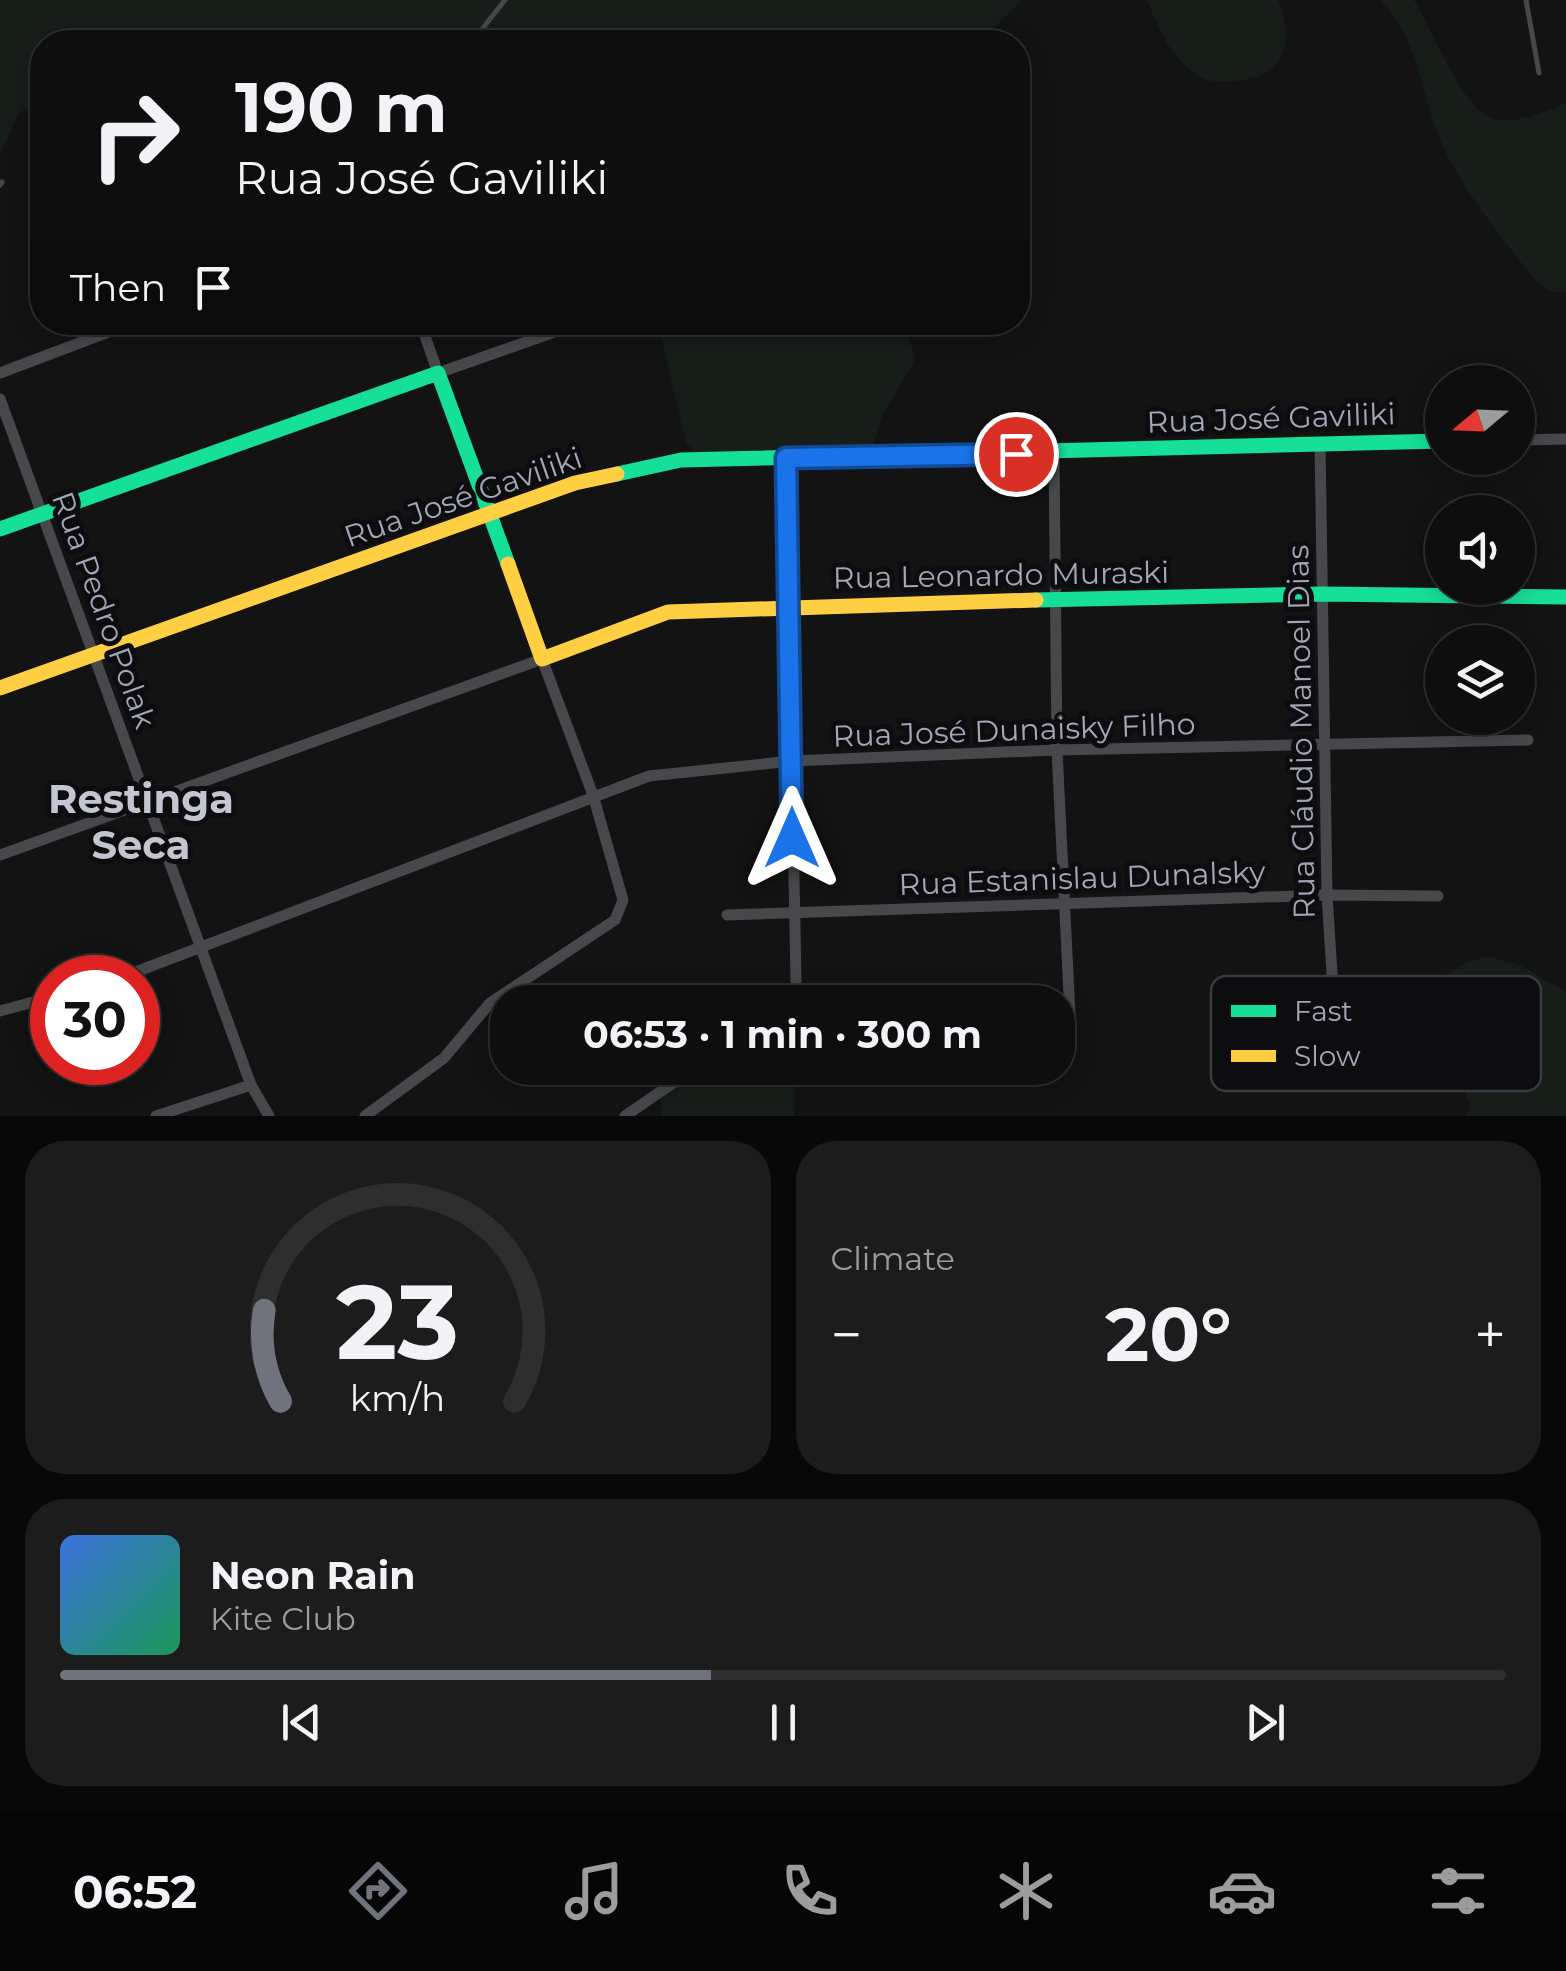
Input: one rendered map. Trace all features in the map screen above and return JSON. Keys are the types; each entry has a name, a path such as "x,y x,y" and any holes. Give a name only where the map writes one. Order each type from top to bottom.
{"street":[{"path":"0,373 101,335"},
{"path":"366,1116 444,1058 490,1002 615,920 623,900 592,795 425,335"},
{"path":"0,529 546,335"},
{"name":"Rua Pedro Polak","path":"0,400 92,657 202,944 250,1085 269,1116"},
{"path":"1535,440 1566,439"},
{"name":"Rua José Gaviliki","path":"0,688 575,483 680,460 1054,454 1425,440"},
{"name":"Rua Cláudio Manoel Dias","path":"1320,442 1327,894 1333,976"},
{"path":"1054,454 1058,750 1068,985"},
{"path":"786,458 796,981"},
{"name":"Rua Leonardo Muraski","path":"0,855 668,612 1322,594 1566,597"},
{"name":"Rua José Dunaisky Filho","path":"160,961 649,776 792,761 1058,750 1327,748 1528,740"},
{"name":"Rua Estanislau Dunalsky","path":"727,916 1327,894 1438,896"},
{"path":"0,1012 30,1003"},
{"path":"156,1116 250,1085"},
{"path":"626,1116 670,1085"}],"lane":[{"path":"482,30 505,0"},
{"path":"1526,0 1538,73"}],"shaded area":[{"path":"0,0 1022,0 992,30 30,30 30,108 19,113 0,155"},
{"path":"1147,0 1278,0 1285,29 1282,54 1268,72 1255,77 1229,82 1200,77 1174,53"},
{"path":"1380,0 1414,0 1461,87 1484,114 1497,120 1515,120 1566,103 1566,293 1549,291 1533,278 1460,178 1441,142 1412,51"},
{"path":"661,335 908,335 915,360 883,414 871,451 700,457 686,443"},
{"path":"1488,957 1518,964 1539,976 1447,976 1474,960"},
{"path":"1541,977 1566,992 1566,1116 1466,1116 1470,1105 1464,1091 1541,1091"},
{"path":"660,1085 795,1085 794,1116 661,1116"}],"traffic: fast":[{"path":"0,529 438,373 508,564"},
{"path":"617,474 681,460 1425,441"},
{"path":"1036,600 1322,594 1566,597"}],"traffic: slow":[{"path":"0,688 575,483 617,474"},
{"path":"508,564 542,659 668,612 1036,600"}],"district":[{"name":"Restinga Seca","path":"141,821"}],"route":[{"path":"792,838 786,458 1016,454"}]}
